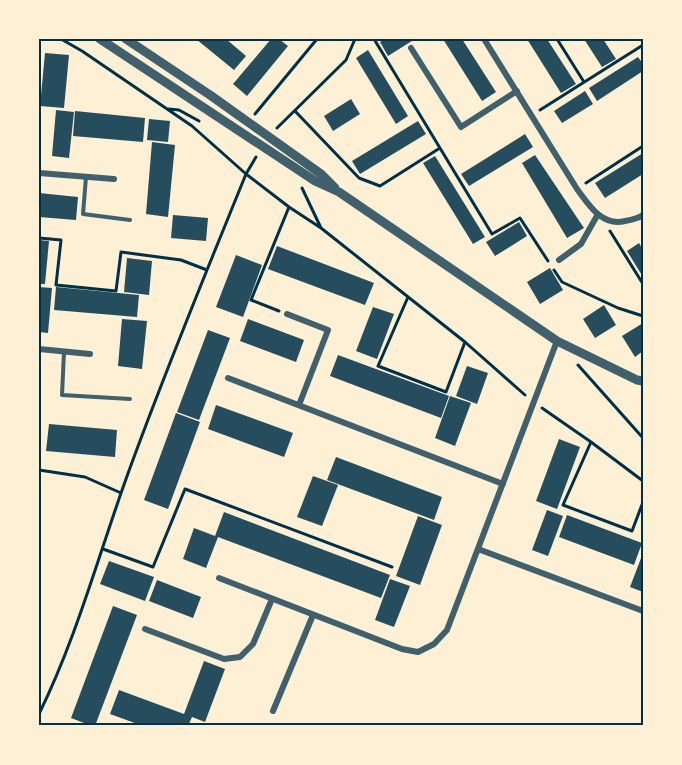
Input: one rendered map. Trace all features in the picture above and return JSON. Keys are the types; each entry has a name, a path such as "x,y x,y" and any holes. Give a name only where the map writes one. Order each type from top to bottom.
{"street":[{"path":"100,39 315,181 339,192 557,341 643,381"},
{"path":"126,39 321,174 339,192"},
{"path":"484,39 591,208 600,217 618,223 643,215"},
{"path":"411,48 461,127 517,91"},
{"path":"39,173 114,179"},
{"path":"559,260 581,244 600,217"},
{"path":"287,314 328,330 299,405"},
{"path":"219,579 402,649 418,652 434,644 447,630 557,341"},
{"path":"39,349 90,354"},
{"path":"228,378 503,484"},
{"path":"478,549 643,612"},
{"path":"146,629 224,659 240,657 253,644 272,599"},
{"path":"273,711 313,615"}],"lane":[{"path":"86,177 83,214 130,220"},
{"path":"64,351 62,395 130,399"}],"path":[{"path":"61,39 192,126 246,174 321,228 465,342 534,402 643,482"},
{"path":"255,115 317,39"},
{"path":"277,128 346,60 355,39"},
{"path":"374,39 492,234 520,218 562,282 618,308 643,316"},
{"path":"557,39 584,82"},
{"path":"532,115 643,45"},
{"path":"167,109 179,110 208,126"},
{"path":"295,111 359,178 380,186 440,148"},
{"path":"577,189 643,146"},
{"path":"255,151 264,157"},
{"path":"39,714 54,682 142,435 246,174 256,157"},
{"path":"301,186 321,228"},
{"path":"287,314 251,300 289,207"},
{"path":"600,217 643,284"},
{"path":"39,238 61,240 56,285 116,291 120,252 181,260 207,270"},
{"path":"408,297 378,366 446,392 465,342"},
{"path":"573,359 643,438"},
{"path":"591,442 563,505 632,531 643,502"},
{"path":"39,470 85,477 121,493"},
{"path":"103,549 153,567 185,489 392,567"}],"building":[{"path":"196,39 226,39 246,56 234,70"},
{"path":"271,39 279,39 288,46 247,96 233,84"},
{"path":"385,39 415,39 388,56 380,42"},
{"path":"443,39 462,39 496,92 482,101"},
{"path":"527,39 547,39 576,84 561,93"},
{"path":"584,39 603,39 616,59 602,67"},
{"path":"368,50 408,116 396,124 356,58"},
{"path":"45,53 69,55 64,108 40,106"},
{"path":"638,57 643,64 643,71 597,101 589,88"},
{"path":"585,91 593,104 562,123 554,111"},
{"path":"351,99 360,114 333,131 324,116"},
{"path":"56,110 74,112 69,158 52,156"},
{"path":"75,111 145,118 143,142 73,136"},
{"path":"149,119 170,121 168,142 147,140"},
{"path":"418,121 426,134 360,174 352,161"},
{"path":"525,134 533,147 469,186 461,174"},
{"path":"152,142 175,145 168,217 146,214"},
{"path":"643,153 643,174 605,198 595,183"},
{"path":"535,155 584,228 567,238 522,163"},
{"path":"435,156 485,237 473,244 423,163"},
{"path":"39,193 78,197 76,220 39,217"},
{"path":"173,215 208,218 206,241 171,238"},
{"path":"519,222 527,236 495,256 486,242"},
{"path":"39,240 49,241 45,284 39,284"},
{"path":"639,243 643,250 643,277 627,251"},
{"path":"277,246 374,283 365,305 268,269"},
{"path":"236,255 262,265 243,317 216,307"},
{"path":"127,258 152,261 149,295 124,292"},
{"path":"550,268 563,290 540,304 527,282"},
{"path":"39,287 52,288 48,333 39,332"},
{"path":"56,287 139,295 137,317 54,310"},
{"path":"604,305 616,325 595,338 583,319"},
{"path":"373,307 394,314 377,359 356,351"},
{"path":"122,319 147,321 142,369 118,366"},
{"path":"248,319 304,340 296,362 240,341"},
{"path":"643,323 643,351 635,357 622,336"},
{"path":"208,330 230,338 199,420 177,412"},
{"path":"338,355 449,396 441,418 330,376"},
{"path":"467,366 488,373 477,404 456,396"},
{"path":"450,396 471,403 455,446 435,438"},
{"path":"216,405 293,433 284,457 208,429"},
{"path":"176,413 200,422 168,509 144,500"},
{"path":"49,424 117,430 115,457 46,451"},
{"path":"559,439 580,447 557,509 536,501"},
{"path":"336,457 442,497 434,520 327,480"},
{"path":"313,476 338,485 322,526 297,517"},
{"path":"547,510 563,516 548,556 532,550"},
{"path":"224,512 390,575 381,598 218,537 206,568 183,559 194,528 215,536"},
{"path":"567,515 642,543 634,565 559,537"},
{"path":"418,516 442,525 420,585 396,576"},
{"path":"643,553 643,592 630,587"},
{"path":"109,561 154,577 145,601 100,584"},
{"path":"390,579 410,586 394,627 375,620"},
{"path":"157,580 201,597 193,618 149,601"},
{"path":"113,606 137,615 95,726 92,726 71,718"},
{"path":"204,661 225,669 205,722 192,717 188,726 143,726 110,714 119,690 184,714"}]}
